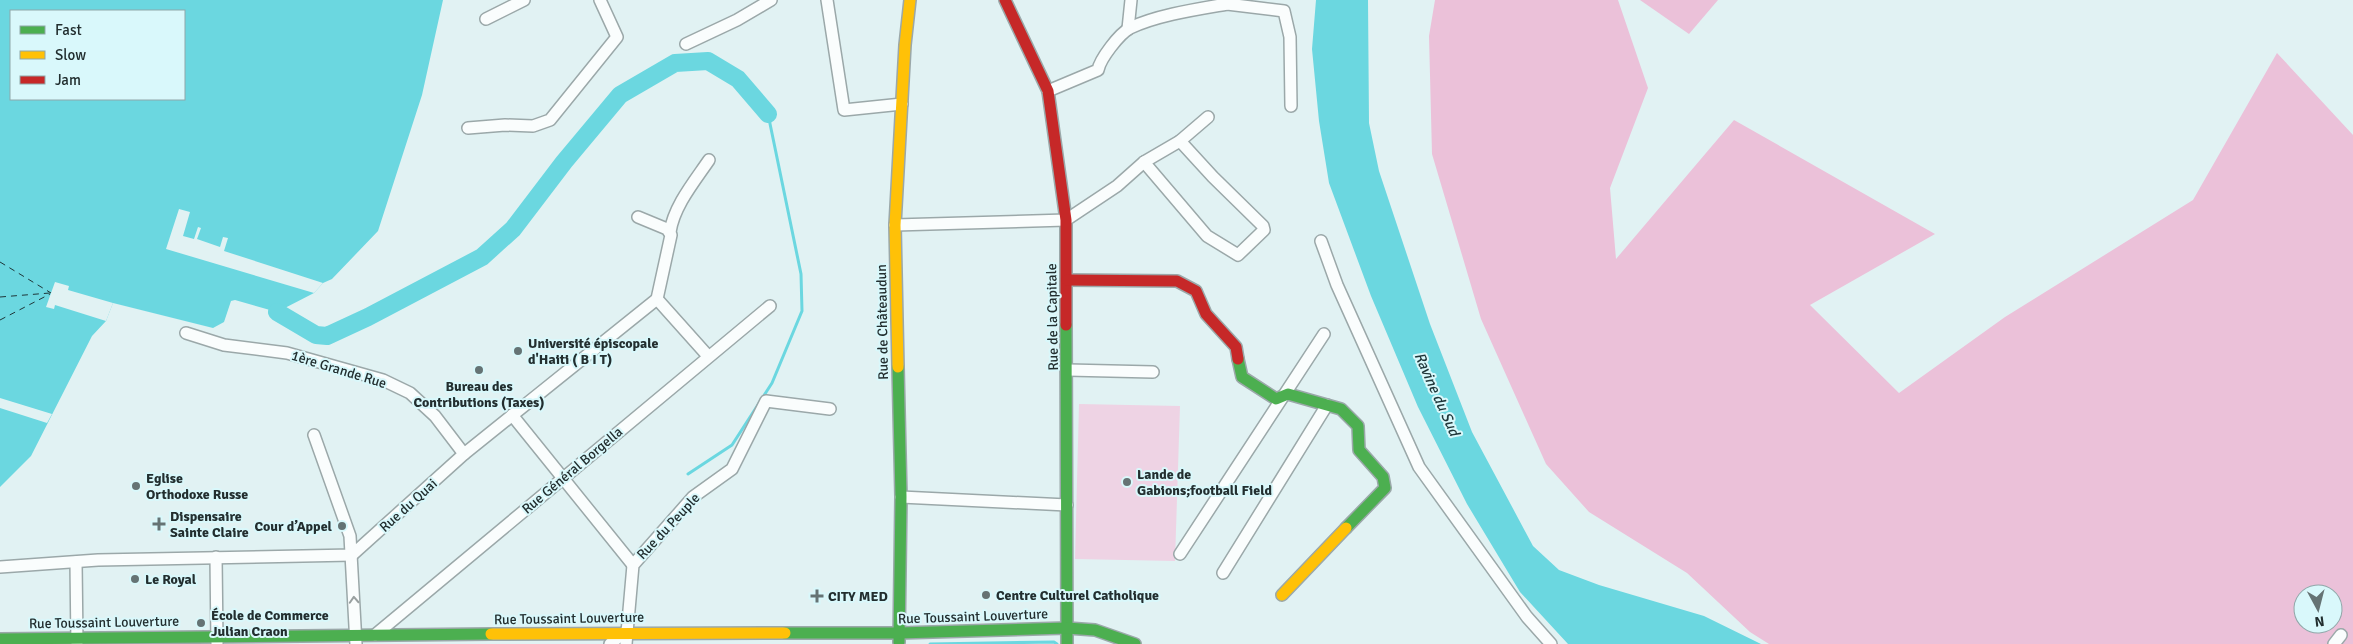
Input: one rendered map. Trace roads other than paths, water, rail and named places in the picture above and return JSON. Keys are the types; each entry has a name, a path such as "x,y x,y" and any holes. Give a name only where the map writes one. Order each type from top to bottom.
{"street":[{"path":"486,19 524,0"},
{"path":"468,128 505,125 533,126 550,120 618,37 600,0"},
{"path":"686,44 737,20 770,0"},
{"path":"827,0 844,110 902,104"},
{"name":"Rue de Châteaudun","path":"899,639 901,498 895,225 910,0"},
{"name":"Rue de la Capitale","path":"1005,0 1048,91 1066,220 1068,370 1067,644"},
{"path":"1128,29 1131,0"},
{"path":"1048,91 1098,70 1100,60 1128,29 1185,11 1230,2 1284,11 1290,37 1291,106"},
{"path":"895,225 1066,220 1117,186 1144,162 1180,140 1208,117"},
{"path":"1144,162 1208,236 1238,255 1264,230 1263,226 1213,177 1180,140"},
{"path":"708,356 657,299 671,238 672,221 678,208 709,160"},
{"path":"638,217 670,232"},
{"path":"1320,241 1337,285 1419,467 1527,617 1551,644"},
{"path":"1067,280 1177,281 1186,285 1196,291 1206,314 1236,346 1242,377 1276,399 1288,394 1341,409 1358,426 1360,451 1382,477 1386,483 1385,488 1282,595"},
{"name":"Rue du Quai","path":"352,555 464,454 657,299"},
{"name":"Rue Général Borgella","path":"375,635 770,306"},
{"name":"1ère Grande Rue","path":"186,333 224,345 287,353 383,380 410,393 435,416 464,454"},
{"path":"1180,554 1324,334"},
{"path":"1068,370 1153,372"},
{"name":"Rue du Peuple","path":"626,644 632,565 693,497 732,469 766,401 830,409"},
{"path":"1223,573 1327,405"},
{"path":"512,415 632,565"},
{"path":"314,435 350,536 356,640"},
{"path":"901,498 1067,505"},
{"path":"0,567 216,557 352,555"},
{"path":"216,557 217,640"},
{"path":"76,562 77,641"},
{"name":"Rue Toussaint Louverture","path":"0,638 77,641 356,640 375,635 626,632 763,639 899,639 1067,628 1095,630 1135,644"},
{"path":"610,644 626,632"}],"water":[{"path":"0,0 443,0 422,95 378,231 332,279 323,283 314,293 277,312 235,300 231,301 224,322 213,328 113,303 106,321 92,336 31,456 0,487"},
{"name":"Ravine du Sud","path":"1316,0 1368,0 1369,123 1379,171 1430,324 1472,432 1533,546 1559,570 1599,585 1704,616 1761,644 1568,644 1520,592 1467,504 1418,407 1371,296 1329,183 1319,121 1312,49"}],"waterway":[{"path":"277,312 316,335 327,336 368,317 482,257 513,229 564,162 620,95 675,63 708,61 738,79 768,114"},
{"path":"688,474 732,445 772,383 802,311 801,274 768,114"},
{"path":"930,644 1054,642 1057,644"}],"place":[{"name":"Université épiscopale d'Haiti ( B I T)","path":"518,351"},
{"name":"Bureau des Contributions (Taxes)","path":"479,370"},
{"name":"Lande de Gabions;football Field","path":"1127,482"},
{"name":"Eglise Orthodoxe Russe","path":"136,486"},
{"name":"Dispensaire Sainte Claire","path":"159,524"},
{"name":"Cour d’Appel","path":"342,526"},
{"name":"Le Royal","path":"135,579"},
{"name":"Centre Culturel Catholique","path":"986,595"},
{"name":"CITY MED","path":"817,596"},
{"name":"École de Commerce Julian Craon","path":"201,623"}]}
